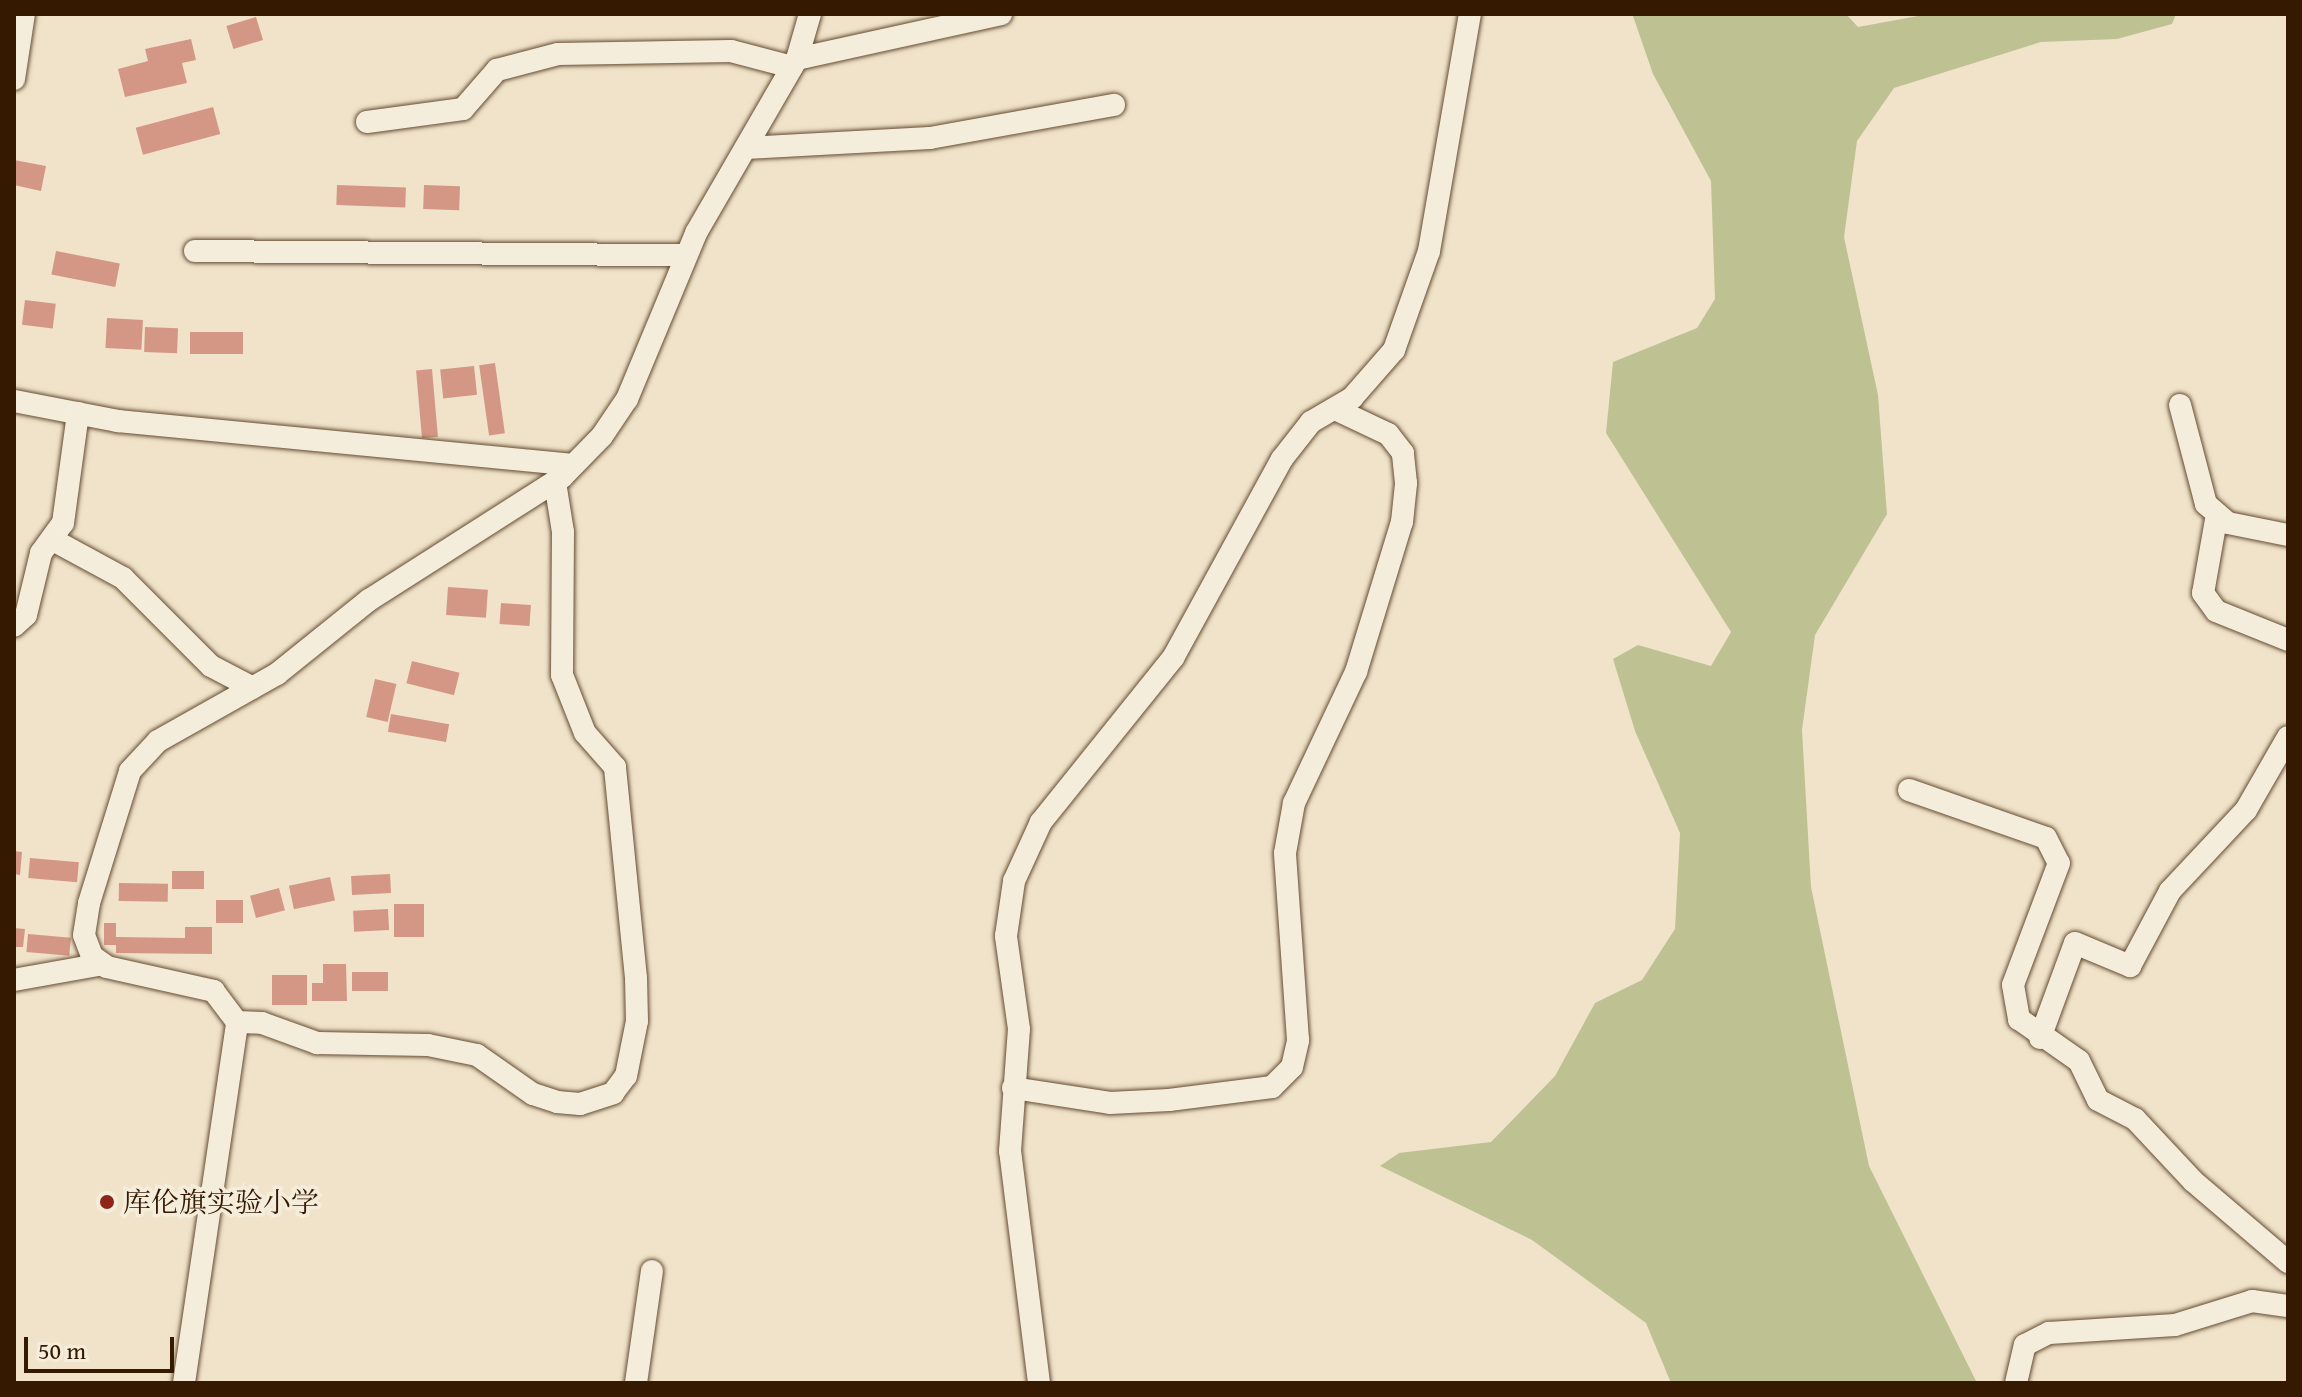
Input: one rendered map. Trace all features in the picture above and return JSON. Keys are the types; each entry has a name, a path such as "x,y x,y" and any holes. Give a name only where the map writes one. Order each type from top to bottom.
{"street":[{"path":"14,79 24,14"},
{"path":"103,964 84,935 89,903 130,771 158,741 253,688 369,600 555,482 573,465 627,399 686,255 794,63 810,14"},
{"path":"367,122 463,109 497,70 558,54 731,51 794,63 1001,14"},
{"path":"1039,1383 1010,1151 1019,1029 1006,936 1014,881 1041,822 1173,658 1282,459 1311,422 1335,409 1394,350 1429,251 1470,14"},
{"path":"746,148 930,138 1114,105"},
{"path":"195,251 686,255"},
{"path":"14,401 78,413 573,465"},
{"path":"2180,405 2206,504 2217,514 2288,535"},
{"path":"1013,1088 1110,1103 1169,1100 1272,1087 1292,1067 1298,1040 1285,853 1294,803 1356,672 1402,522 1406,483 1403,453 1388,434 1335,409"},
{"path":"14,626 26,615 36,566 63,523 78,413"},
{"path":"237,1022 262,1023 317,1043 428,1045 477,1055 557,1102 580,1104 613,1093 626,1076 637,1021 636,978 615,767 585,733 562,675 563,532 555,482"},
{"path":"2217,514 2203,593 2216,611 2288,640"},
{"path":"53,540 123,578 211,666 253,688"},
{"path":"2040,1038 2075,943 2130,966 2170,891 2246,810 2288,737"},
{"path":"1909,790 2023,826 2056,852 2059,863 2013,985 2019,1019 2040,1038 2079,1061 2098,1100 2135,1119 2204,1192 2288,1262"},
{"path":"14,980 103,964 214,991 233,1007 237,1022 184,1383"},
{"path":"636,1383 652,1271"},
{"path":"2016,1383 2025,1345 2049,1333 2175,1325 2252,1301 2288,1306"}],"green space":[{"path":"1846,14 1858,27 1929,14 2176,14 2172,24 2117,39 2041,42 1894,88 1857,141 1844,237 1878,395 1887,514 1815,635 1802,730 1811,887 1869,1166 1977,1383 1671,1383 1646,1323 1532,1240 1380,1166 1399,1153 1491,1142 1555,1076 1595,1003 1642,980 1675,929 1680,833 1635,731 1613,659 1638,645 1711,666 1731,632 1606,433 1613,362 1697,328 1715,299 1711,181 1653,74 1633,16"}],"building":[{"path":"256,17 263,40 233,49 226,26"},
{"path":"191,39 196,60 182,63 187,83 125,97 118,69 148,61 145,49"},
{"path":"213,107 220,134 143,155 136,128"},
{"path":"14,160 46,166 41,191 14,185"},
{"path":"337,185 406,187 405,207 336,205"},
{"path":"424,185 460,186 459,210 423,209"},
{"path":"56,251 120,263 115,287 51,275"},
{"path":"25,300 56,304 53,329 22,325"},
{"path":"107,318 143,320 141,350 105,348"},
{"path":"145,327 178,328 177,353 144,352"},
{"path":"190,332 243,332 243,354 190,354"},
{"path":"495,363 505,433 489,436 479,365"},
{"path":"474,366 477,395 443,398 440,370"},
{"path":"432,369 438,437 422,438 416,370"},
{"path":"448,587 488,590 486,618 446,615"},
{"path":"501,603 531,605 529,626 500,624"},
{"path":"412,661 460,673 454,695 406,683"},
{"path":"375,679 396,684 388,722 366,717"},
{"path":"391,714 449,724 446,742 388,732"},
{"path":"14,851 22,852 20,875 14,874"},
{"path":"30,858 79,862 77,882 28,878"},
{"path":"172,871 204,871 204,889 172,889"},
{"path":"390,874 391,893 352,895 351,876"},
{"path":"330,877 335,900 294,909 289,886"},
{"path":"119,883 168,884 168,902 119,901"},
{"path":"279,888 285,910 256,918 250,896"},
{"path":"216,900 243,900 243,923 216,923"},
{"path":"394,904 424,904 424,937 394,937"},
{"path":"388,909 389,930 354,932 353,911"},
{"path":"104,923 116,923 116,937 185,938 185,927 212,927 212,954 116,953 116,945 104,945"},
{"path":"14,928 25,929 23,947 14,947"},
{"path":"28,934 71,938 69,956 26,952"},
{"path":"323,964 346,964 347,1001 312,1001 312,983 323,983"},
{"path":"352,972 388,972 388,991 352,991"},
{"path":"272,975 307,975 307,1005 272,1005"}],"place":[{"name":"库伦旗实验小学","path":"107,1202"}]}
